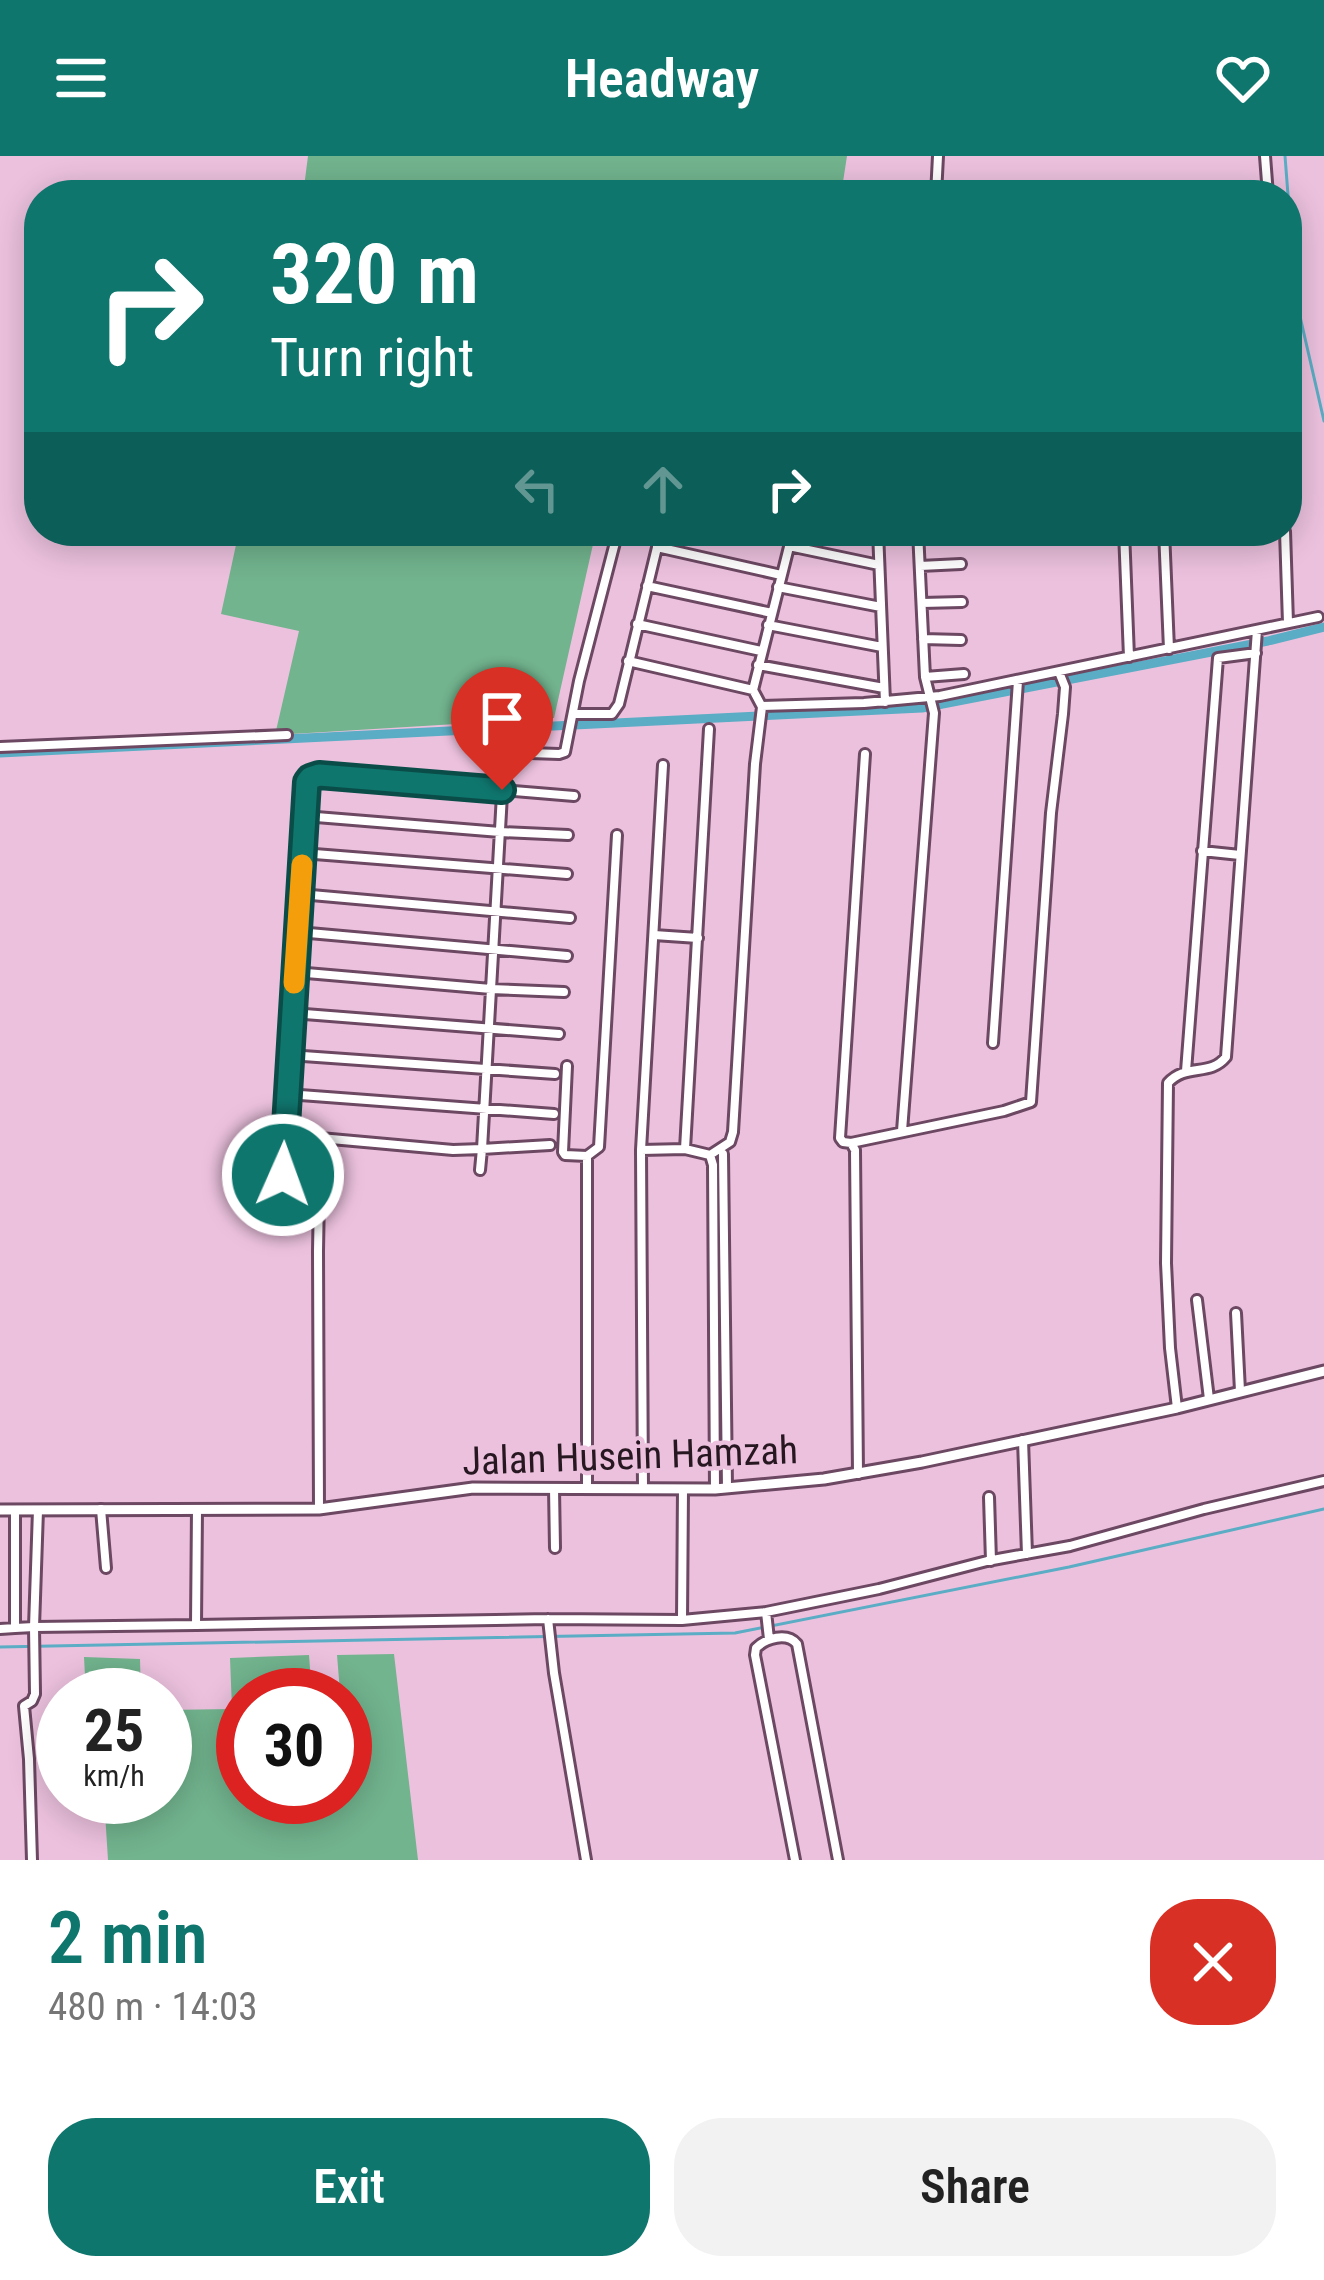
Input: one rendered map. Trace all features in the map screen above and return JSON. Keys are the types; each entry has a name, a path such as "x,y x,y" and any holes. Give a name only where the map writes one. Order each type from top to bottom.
{"street":[{"path":"480,1170 504,746 565,752 614,546"},
{"path":"641,1150 685,1148 710,1155 730,1142 734,1132 762,707 753,690 789,546"},
{"path":"817,546 880,565"},
{"path":"879,546 885,702"},
{"path":"902,1131 934,713 925,677 919,546"},
{"path":"1125,546 1129,657"},
{"path":"1165,546 1169,649"},
{"path":"1285,546 1288,623"},
{"path":"573,717 611,714 619,704 657,547 781,574"},
{"path":"920,566 961,564"},
{"path":"647,586 772,613"},
{"path":"778,587 881,607"},
{"path":"922,603 962,602"},
{"path":"762,707 930,698 1318,616"},
{"path":"637,624 761,652"},
{"path":"768,625 882,647"},
{"path":"1178,1408 1166,1263 1168,1083 1186,1071 1220,1065 1226,1057 1258,632"},
{"path":"923,639 961,640"},
{"path":"1186,1071 1218,658 1256,651"},
{"path":"628,661 753,690"},
{"path":"758,665 884,688"},
{"path":"865,754 840,1138 851,1143 1031,1102 1065,687 1059,672"},
{"path":"925,677 964,674"},
{"path":"993,1043 1018,681"},
{"path":"685,1148 709,729"},
{"path":"0,747 287,735"},
{"path":"643,1491 641,1150 663,765"},
{"path":"321,1176 283,1175 307,782 314,776 574,796"},
{"path":"304,816 568,835"},
{"path":"567,1066 563,1151 587,1156 599,1147 617,835"},
{"path":"1202,851 1240,855"},
{"path":"302,853 568,874"},
{"path":"300,894 570,918"},
{"path":"298,932 567,956"},
{"path":"654,935 698,938"},
{"path":"295,973 564,992"},
{"path":"292,1012 559,1034"},
{"path":"289,1055 554,1074"},
{"path":"287,1094 554,1114"},
{"path":"284,1136 453,1150 550,1145"},
{"path":"319,1509 320,1138"},
{"path":"851,1143 855,1150 858,1474"},
{"path":"721,1489 714,1391 723,1154"},
{"path":"710,1155 719,1180 726,1391 721,1489"},
{"path":"587,1156 587,1488"},
{"path":"1197,1300 1209,1399"},
{"path":"1236,1313 1240,1391"},
{"name":"Jalan Husein Hamzah","path":"0,1510 319,1509 473,1488 721,1489 858,1474 1178,1408 1324,1371"},
{"path":"714,1391 726,1391"},
{"path":"1022,1440 1027,1554"},
{"path":"0,1629 682,1620 766,1614 1070,1546 1324,1481"},
{"path":"554,1488 555,1548"},
{"path":"682,1489 682,1620"},
{"path":"989,1497 991,1561"},
{"path":"101,1509 106,1568"},
{"path":"196,1625 197,1509"},
{"path":"15,1628 16,1510"},
{"path":"32,1860 24,1706 35,1694 38,1510"},
{"path":"16,1608 35,1609"},
{"path":"766,1614 768,1636"},
{"path":"548,1622 586,1860"},
{"path":"768,1636 755,1655 794,1860"},
{"path":"768,1636 789,1638 797,1644 838,1860"}],"green space":[{"path":"308,156 847,156 843,180 305,180"},
{"path":"236,546 593,546 554,718 275,735 299,631 221,614"},
{"path":"394,1654 418,1860 108,1860 106,1824 192,1824 192,1710 216,1709 216,1824 372,1824 372,1668 338,1668 337,1655"},
{"path":"309,1655 310,1668 230,1668 230,1658"},
{"path":"84,1657 140,1659 140,1668 85,1668"}],"waterway":[{"path":"1285,156 1287,180"},
{"path":"1302,325 1324,421"},
{"path":"0,753 922,708 1324,627"},
{"path":"0,1647 735,1633 1069,1567 1324,1509"}],"slow traffic":[{"path":"294,983 302,865"}],"route":[{"path":"283,1175 307,782 319,775 502,790"}]}
